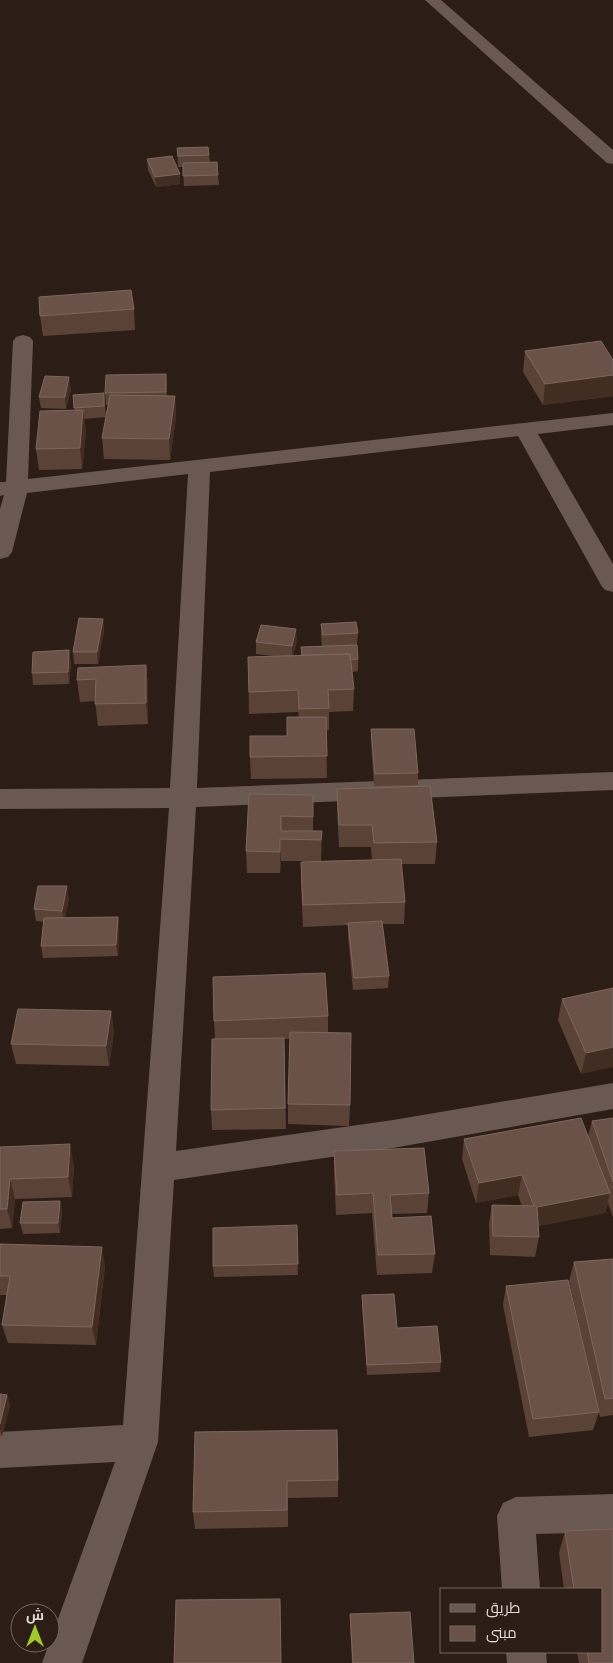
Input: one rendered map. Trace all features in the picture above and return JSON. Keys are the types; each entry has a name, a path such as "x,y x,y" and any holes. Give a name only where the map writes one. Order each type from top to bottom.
{"street":[{"path":"432,0 613,159"},
{"path":"0,552 9,488 23,341"},
{"path":"9,488 613,419"},
{"path":"525,429 613,584"},
{"path":"62,1663 140,1442 183,798 199,467"},
{"path":"0,799 183,798 613,781"},
{"path":"158,1168 393,1134 613,1096"},
{"path":"0,1450 140,1442"},
{"path":"521,1588 516,1516 613,1513"}],"building":[{"path":"208,147 209,155 178,156 177,148"},
{"path":"172,156 180,174 155,177 147,159"},
{"path":"217,162 218,175 183,176 183,163"},
{"path":"131,290 134,309 40,316 39,297"},
{"path":"601,341 613,360 613,375 545,384 525,351"},
{"path":"166,374 166,392 105,393 106,375"},
{"path":"45,376 69,377 65,397 39,397"},
{"path":"104,393 104,406 74,408 73,395"},
{"path":"110,395 175,396 169,439 102,438"},
{"path":"83,410 80,448 36,449 40,411"},
{"path":"79,618 103,619 97,652 73,652"},
{"path":"356,622 358,633 323,635 321,624"},
{"path":"261,625 296,629 292,646 256,642"},
{"path":"357,645 358,659 350,660 350,654 302,655 301,647"},
{"path":"69,650 68,672 32,673 33,652"},
{"path":"350,654 354,689 328,690 329,708 299,709 298,690 249,692 248,657"},
{"path":"146,665 146,703 95,704 96,679 77,680 78,668"},
{"path":"287,717 326,717 327,756 250,757 250,736 287,736"},
{"path":"371,729 414,729 418,773 375,774"},
{"path":"430,786 437,842 374,843 372,825 339,825 337,789"},
{"path":"249,794 313,795 313,817 281,816 281,831 322,831 321,840 280,839 280,852 246,851"},
{"path":"401,859 405,902 303,905 301,862"},
{"path":"38,886 67,886 62,911 34,909"},
{"path":"118,917 116,945 41,946 44,918"},
{"path":"382,921 389,976 354,978 348,923"},
{"path":"325,973 328,1016 214,1021 213,977"},
{"path":"613,988 613,1047 586,1053 562,999"},
{"path":"18,1009 111,1011 106,1046 11,1044"},
{"path":"290,1032 351,1033 350,1105 288,1104"},
{"path":"284,1038 285,1108 211,1110 212,1039"},
{"path":"581,1118 610,1193 537,1207 539,1237 493,1236 492,1205 534,1206 522,1175 479,1183 464,1139"},
{"path":"613,1118 613,1182 592,1121"},
{"path":"70,1144 68,1177 10,1179 7,1209 0,1209 0,1147"},
{"path":"424,1148 429,1193 390,1195 392,1218 431,1216 435,1254 378,1255 373,1193 337,1195 334,1151"},
{"path":"60,1201 58,1223 20,1223 23,1202"},
{"path":"297,1225 298,1264 213,1266 213,1228"},
{"path":"0,1244 102,1247 92,1327 2,1325 10,1276 0,1276"},
{"path":"613,1259 613,1398 605,1399 574,1262"},
{"path":"568,1280 599,1412 533,1419 506,1286"},
{"path":"394,1294 397,1328 437,1326 441,1362 367,1365 362,1295"},
{"path":"0,1394 7,1395 0,1424"},
{"path":"337,1430 338,1480 287,1481 287,1510 193,1512 195,1432"},
{"path":"613,1529 613,1663 589,1663 587,1653 603,1653 603,1588 574,1588 565,1531"},
{"path":"280,1599 281,1663 174,1663 176,1600"},
{"path":"410,1612 414,1663 353,1663 350,1614"}]}
